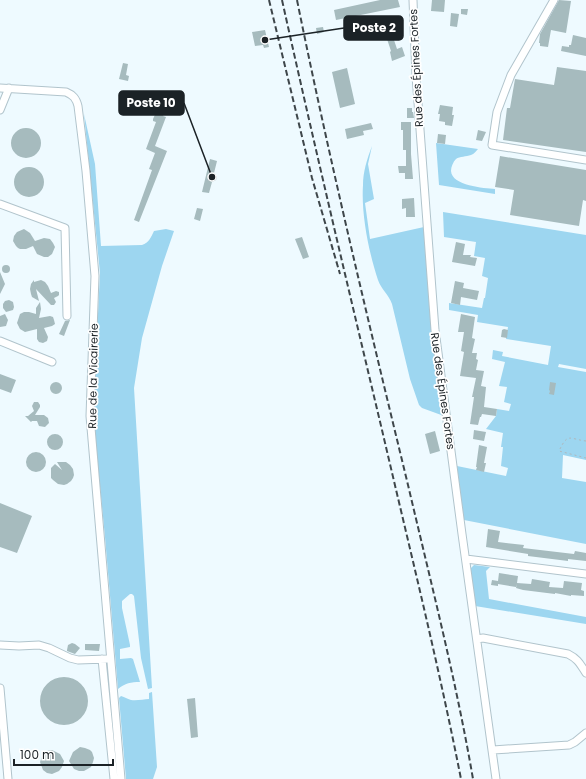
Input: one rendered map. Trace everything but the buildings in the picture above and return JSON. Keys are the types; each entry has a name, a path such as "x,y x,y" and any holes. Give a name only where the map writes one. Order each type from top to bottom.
{"street":[{"name":"Rue des Épines Fortes","path":"413,0 416,76 434,330 496,779"},
{"path":"554,0 511,75 497,112 492,145 586,160"},
{"name":"Rue de la Vicairerie","path":"0,88 66,92 75,97 78,106 95,276 90,416 121,779"},
{"path":"0,110 9,88"},
{"path":"0,204 65,228 67,316"},
{"path":"0,341 52,362"},
{"path":"466,559 586,574"},
{"path":"477,639 483,638 568,654 580,662 586,673"},
{"path":"0,645 39,645 78,660 111,659"},
{"path":"102,659 114,779"},
{"path":"0,688 8,779"},
{"path":"492,750 569,745 586,733"}],"path":[{"path":"586,441 568,438 565,439 559,450 586,458"}],"shaded area":[{"path":"84,114 95,164 101,246 142,245 151,238 154,231 166,229 174,231 162,266 142,338 134,388 152,688 148,689 141,658 134,596 130,594 122,601 122,608 130,647 120,649 120,659 133,659 140,682 128,683 118,689 93,415 100,273"},
{"path":"436,143 478,149 472,155 459,157 456,159 453,163 451,171 453,176 462,183 495,189 495,194 439,185"},
{"path":"372,146 368,164 374,199 365,203 370,239 424,227 444,416 422,408 419,405 410,379 392,304 379,283 372,258 364,221 363,180"},
{"path":"443,212 586,235 586,369 559,364 558,367 586,372 586,460 563,455 562,478 586,482 586,544 464,520 457,466 506,476 508,468 501,466 503,433 486,429 496,416 497,409 509,411 511,404 504,402 507,387 499,386 505,362 492,359 493,350 503,352 502,356 548,365 551,346 506,339 508,327 477,322 478,315 449,310 449,303 482,308 488,278 482,276 485,258 474,256 476,242 444,237"},
{"path":"474,565 490,567 486,571 489,599 586,617 586,624 475,606 470,569"},
{"path":"152,692 157,767 153,779 126,779 119,698 121,696 131,700 149,699 149,693"}],"railway":[{"path":"269,0 312,178 340,274"},
{"path":"282,0 443,691 461,779"},
{"path":"297,0 350,243 443,632 473,779"}],"place":[{"name":"Poste 2","path":"265,40"},
{"name":"Poste 10","path":"212,177"}]}
